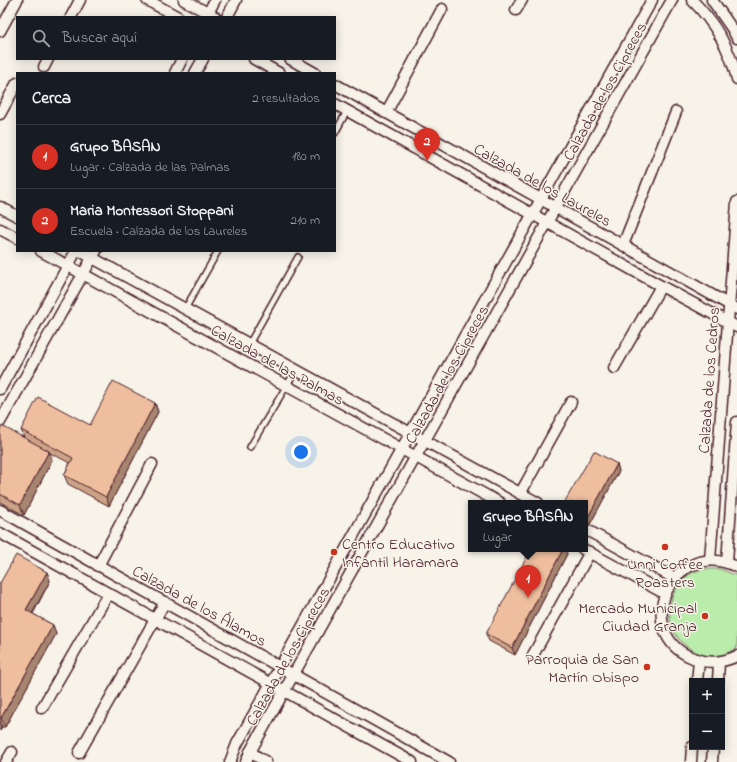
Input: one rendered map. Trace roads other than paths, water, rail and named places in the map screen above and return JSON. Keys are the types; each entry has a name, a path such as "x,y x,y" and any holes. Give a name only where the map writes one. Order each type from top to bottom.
{"street":[{"path":"0,31 18,0"},
{"path":"72,16 80,0"},
{"path":"147,0 176,16"},
{"path":"184,0 209,16 215,0"},
{"path":"228,16 236,0"},
{"path":"516,10 522,0"},
{"name":"Calzada de los Cipreces","path":"230,762 237,744 270,684 652,0"},
{"name":"Calzada de los Cipreces","path":"246,762 284,691 672,0"},
{"path":"692,0 701,8 721,36 737,79"},
{"path":"712,0 737,38"},
{"path":"386,113 442,9"},
{"path":"176,72 182,60"},
{"path":"196,72 202,60"},
{"path":"256,60 277,72"},
{"path":"292,60 313,72"},
{"path":"0,114 16,85"},
{"name":"Calzada de los Laureles","path":"336,85 733,307"},
{"name":"Calzada de los Laureles","path":"336,105 732,324"},
{"path":"623,245 676,112"},
{"name":"Calzada de los Cedros","path":"710,560 732,324 737,202"},
{"path":"0,207 16,215"},
{"path":"0,228 16,237"},
{"name":"Calzada de las Palmas","path":"43,252 495,500"},
{"path":"0,389 75,252"},
{"path":"0,422 94,254"},
{"name":"Calzada de las Palmas","path":"94,254 185,309 532,500"},
{"path":"634,271 642,256"},
{"path":"614,368 661,286"},
{"path":"520,494 571,402"},
{"name":"Calzada de los Cedros","path":"727,562 734,517 737,422"},
{"path":"98,566 152,464"},
{"name":"Calzada de los Álamos","path":"0,510 449,762"},
{"path":"588,531 674,578"},
{"path":"0,534 412,762"},
{"path":"533,655 585,552"},
{"path":"588,552 664,593"},
{"path":"737,567 727,562 710,560 694,564 679,572 674,578 664,593 661,605 661,617 667,634 678,649 687,656 699,661 709,662 719,662 737,656"},
{"path":"42,708 108,594"},
{"path":"79,753 165,602"},
{"path":"697,678 699,661"},
{"path":"718,678 719,662"},
{"path":"691,762 692,750"},
{"path":"712,762 713,750"},
{"path":"6,762 12,752"},
{"path":"250,752 266,762"}],"lane":[{"path":"336,131 347,111"},
{"path":"185,309 217,252"},
{"path":"249,344 298,257"},
{"path":"250,447 288,386 296,370"}],"place":[{"name":"Maria Montessori Stoppani","path":"427,161"},
{"name":"Unni Coffee Roasters","path":"665,547"},
{"name":"Centro Educativo Infantil Haramara","path":"334,552"},
{"name":"Grupo BASAN","path":"528,598"},
{"name":"Mercado Municipal Ciudad Granja","path":"705,616"},
{"name":"Parroquia de San Martín Obispo","path":"647,667"}]}
